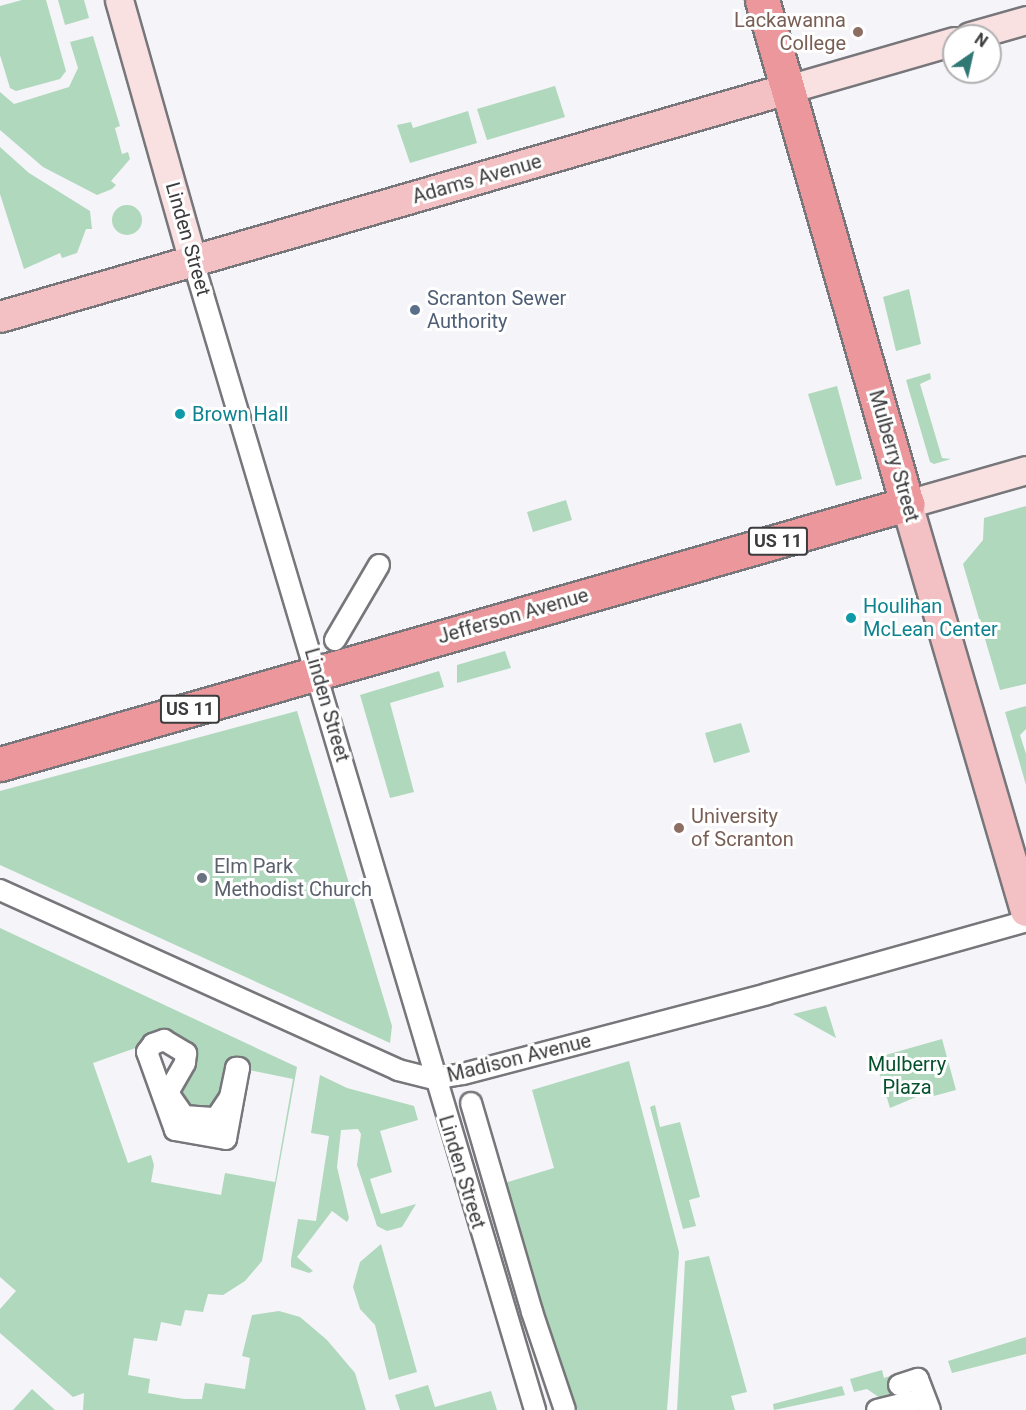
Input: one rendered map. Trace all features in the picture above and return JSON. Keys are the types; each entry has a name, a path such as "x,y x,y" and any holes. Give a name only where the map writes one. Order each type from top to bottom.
{"highway":[{"name":"Mulberry Street","path":"762,0 908,504"},
{"name":"Jefferson Avenue","path":"0,764 908,504"}],"main road":[{"name":"Linden Street","path":"119,0 190,249"},
{"path":"1002,27 1026,20"},
{"name":"Adams Avenue","path":"0,317 190,249 788,89 942,44"},
{"name":"Jefferson Avenue","path":"908,504 1026,470"},
{"name":"Mulberry Street","path":"908,504 1026,911"}],"street":[{"name":"Linden Street","path":"190,249 318,672 434,1079 535,1410"},
{"path":"335,640 380,565"},
{"name":"Madison Avenue","path":"0,890 398,1070 434,1079 472,1072 767,994 1026,921"},
{"path":"164,1040 186,1053 185,1063 168,1092 184,1116 196,1119 210,1120 222,1112 230,1097 236,1068 239,1068 226,1139 195,1134 175,1130 147,1052 153,1044 164,1040"},
{"path":"471,1103 532,1312 565,1410"},
{"path":"877,1410 901,1394 927,1404"}],"green space":[{"path":"22,0 46,0 66,71 60,79 16,91 10,88 0,55 0,6"},
{"path":"58,0 84,0 89,18 65,25"},
{"path":"93,36 120,126 115,128 122,154 128,152 130,159 111,181 116,185 97,195 43,167 0,130 0,92 14,104 69,87 78,68 70,42"},
{"path":"555,86 565,117 487,140 477,109"},
{"path":"468,111 477,143 410,163 397,125 411,122 413,128"},
{"path":"0,147 29,173 90,211 92,229 86,229 77,253 62,258 60,253 24,269 0,194"},
{"path":"127,205 133,206 141,214 141,226 133,234 127,235 121,234 113,226 112,220 113,214 121,206"},
{"path":"909,289 921,344 896,351 883,297"},
{"path":"930,373 931,379 920,384 942,458 951,459 934,464 930,462 906,380"},
{"path":"837,386 862,479 836,486 808,394"},
{"path":"566,500 572,520 533,532 527,512"},
{"path":"1026,506 1026,684 1000,690 963,564 983,540 984,518"},
{"path":"505,651 511,668 457,683 457,665"},
{"path":"439,671 444,687 390,703 414,792 390,798 360,695"},
{"path":"1026,706 1026,729 1020,735 1026,754 1026,785 1005,712"},
{"path":"297,711 392,1026 390,1043 0,865 0,791"},
{"path":"741,723 750,752 714,763 705,733"},
{"path":"0,928 297,1067 262,1261 245,1281 223,1295 208,1294 203,1312 185,1310 181,1326 161,1322 157,1341 134,1338 128,1375 150,1379 148,1393 184,1399 202,1399 205,1383 245,1389 250,1358 242,1356 252,1315 279,1311 300,1317 327,1340 355,1373 366,1410 83,1410 84,1393 73,1397 0,1333 0,1309 16,1291 0,1277","holes":["144,1045 187,1058 175,1105 222,1112 239,1068 293,1079 275,1182 225,1173 221,1195 151,1182 154,1165 151,1155 128,1163 93,1063"]},
{"path":"826,1006 836,1038 793,1014"},
{"name":"Mulberry Plaza","path":"942,1039 956,1090 930,1097 928,1092 890,1108 875,1058"},
{"path":"629,1061 679,1252 667,1410 578,1410 532,1294 501,1184 554,1168 532,1090"},
{"path":"320,1075 347,1088 414,1106 418,1120 380,1131 392,1172 370,1179 381,1214 416,1204 402,1227 387,1231 377,1226 357,1165 361,1134 358,1129 341,1130 337,1167 349,1218 347,1222 332,1211 297,1257 313,1271 309,1273 291,1267 291,1260 298,1219 316,1221 329,1136 311,1133"},
{"path":"655,1105 660,1127 680,1122 700,1197 689,1200 696,1226 683,1229 650,1107"},
{"path":"381,1244 417,1372 389,1380 375,1325 360,1309 353,1287 360,1262"},
{"path":"709,1256 747,1392 731,1396 735,1410 677,1410 685,1261"},
{"path":"1026,1337 1026,1354 952,1373 948,1361"},
{"path":"882,1370 884,1378 890,1376 893,1388 889,1397 880,1398 867,1389 854,1392 850,1379"},
{"path":"428,1385 435,1407 491,1391 497,1410 400,1410 395,1395"},
{"path":"842,1386 845,1395 774,1410 773,1404"},
{"path":"32,1389 55,1410 13,1410"}],"place":[{"name":"Lackawanna College","path":"858,32"},
{"name":"Scranton Sewer Authority","path":"415,310"},
{"name":"Brown Hall","path":"180,414"},
{"name":"Houlihan McLean Center","path":"851,618"},
{"name":"University of Scranton","path":"679,828"},
{"name":"Elm Park Methodist Church","path":"202,878"}]}
